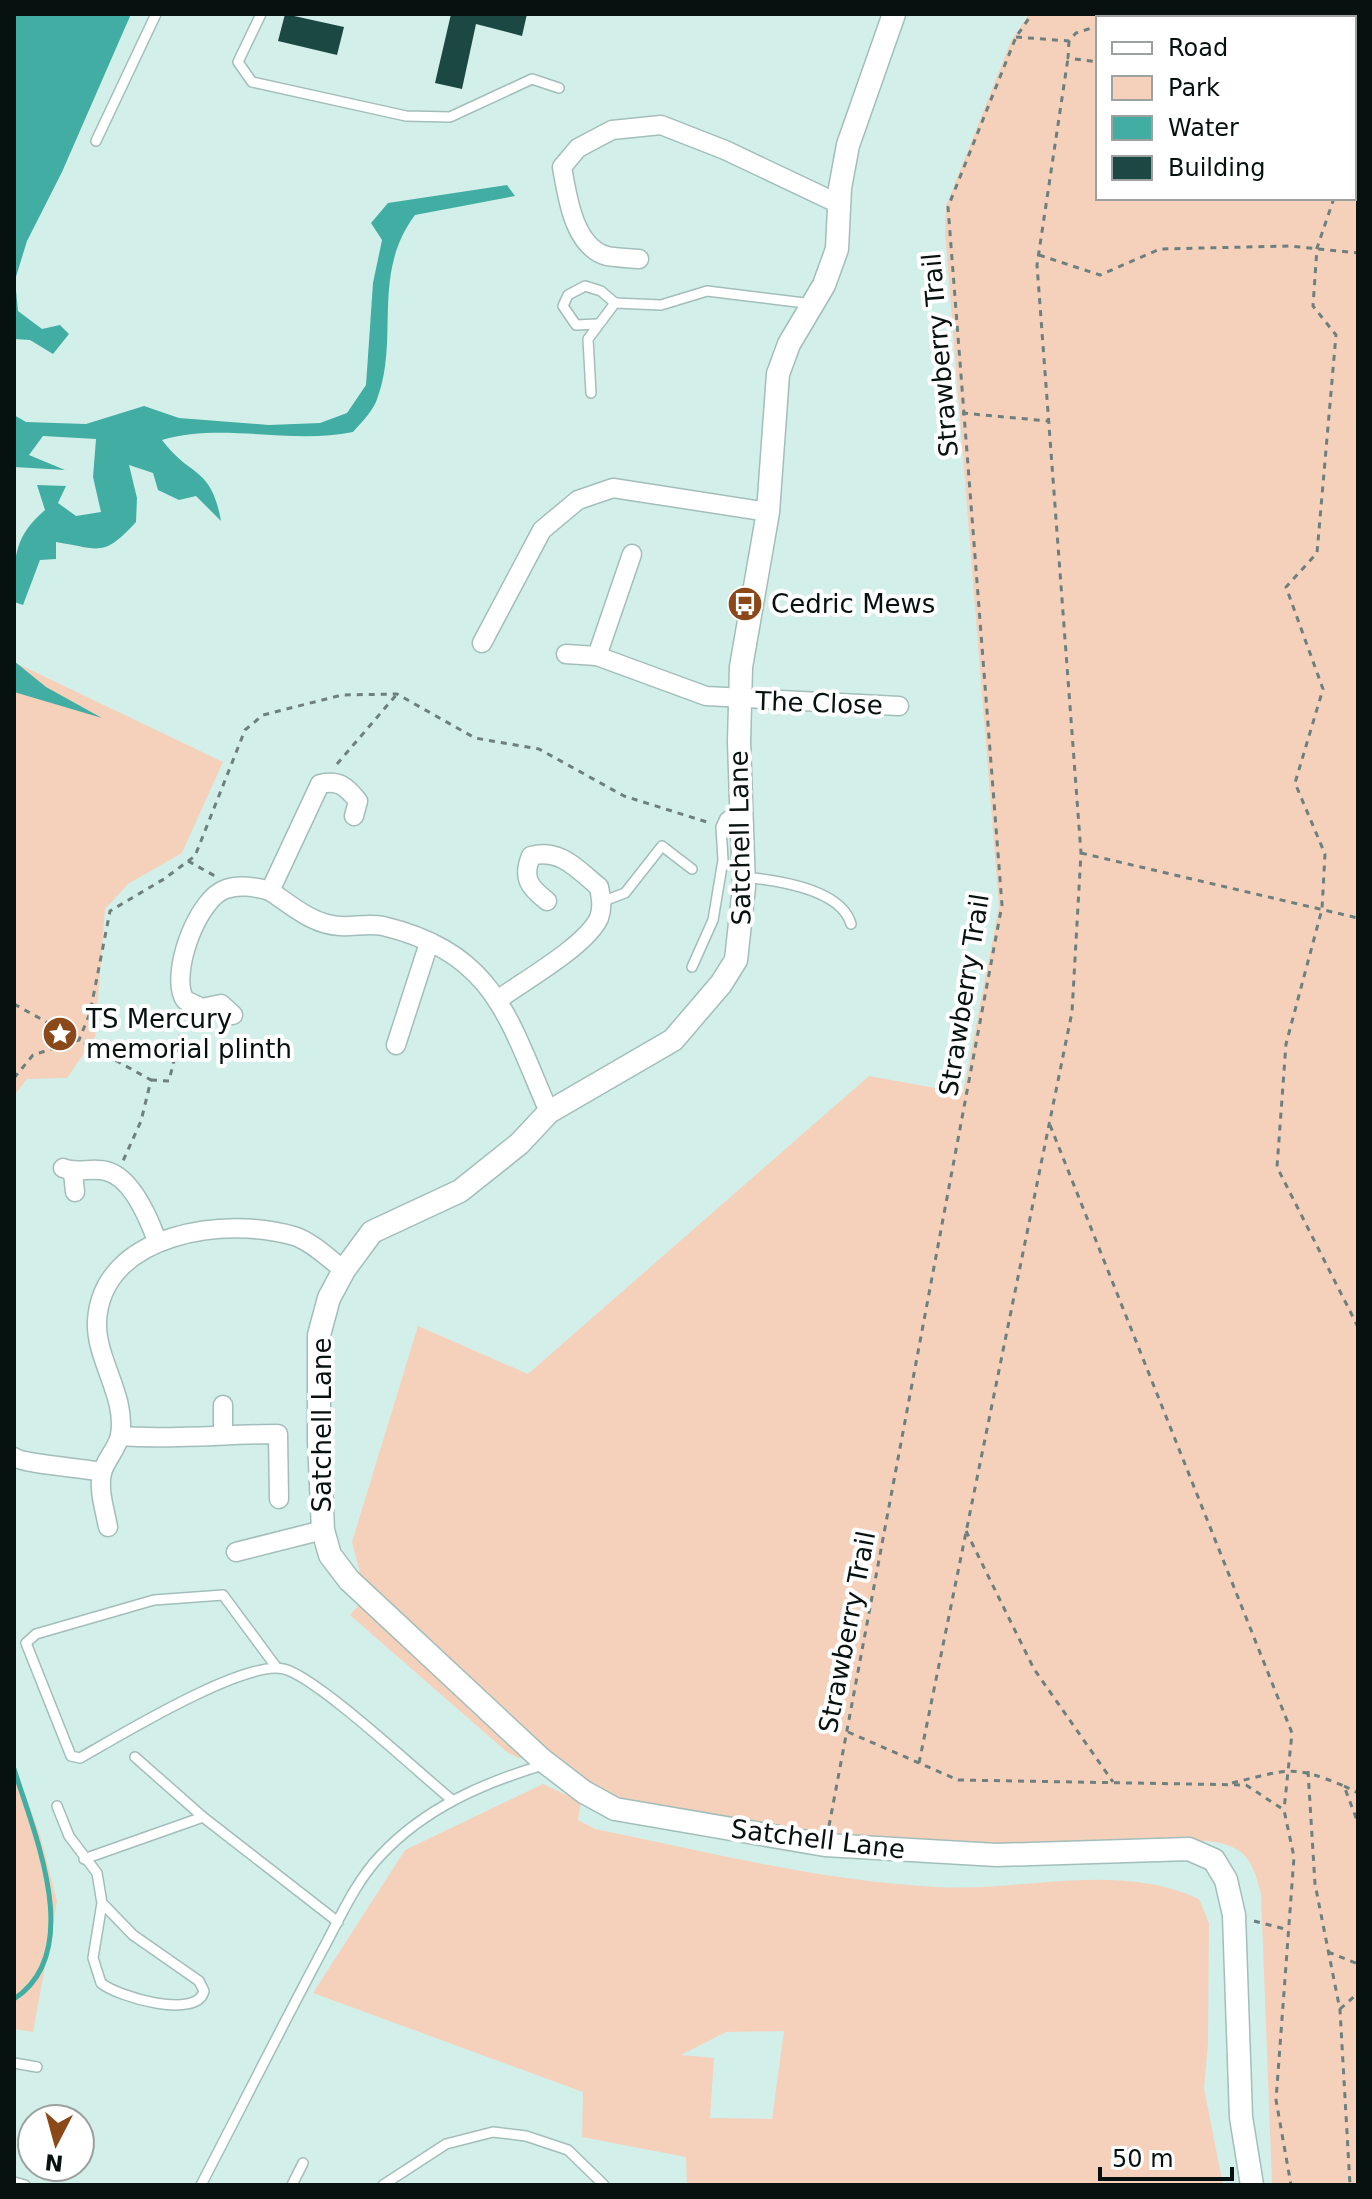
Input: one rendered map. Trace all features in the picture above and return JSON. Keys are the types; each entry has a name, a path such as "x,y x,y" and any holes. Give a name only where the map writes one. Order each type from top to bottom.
{"street":[{"name":"Satchell Lane","path":"894,14 848,145 839,204 837,249 813,304 784,354 778,374 768,512 741,667 743,877 739,951 721,984 673,1040 549,1112 519,1144 460,1191 372,1232 344,1270 329,1298 318,1344 323,1530 330,1555 349,1580 547,1764 596,1800 626,1812 825,1845 997,1855 1189,1849 1214,1860 1226,1880 1234,1915 1241,2117 1252,2185"},
{"path":"639,259 603,255 585,239 570,208 562,167 578,148 612,130 661,125 725,150 839,204"},
{"path":"482,643 542,530 578,500 613,488 768,512"},
{"path":"597,656 632,554"},
{"name":"The Close","path":"566,654 597,656 706,696 899,706"},
{"path":"270,891 320,784 334,781 347,786 356,808 377,803"},
{"path":"499,999 579,940 597,922 601,902 599,887 562,857 547,852 531,856 525,871 530,887 547,901"},
{"path":"226,1003 202,1008 188,1003 177,984 194,926 204,905 223,889 249,886 270,891 313,920 338,926 379,925 452,953 478,973 499,999 549,1112"},
{"path":"396,1045 429,943"},
{"path":"75,1192 68,1170 105,1170 115,1175 149,1221 157,1241"},
{"path":"108,1527 102,1472 120,1436 120,1413 97,1321 108,1286 129,1256 157,1241 248,1226 297,1236 344,1270"},
{"path":"223,1405 223,1434"},
{"path":"120,1436 170,1440 223,1434 278,1434 279,1499"},
{"path":"14,1457 26,1463 59,1463 102,1472"},
{"path":"236,1552 323,1530"}],"lane":[{"path":"96,141 156,14"},
{"path":"261,14 238,62 252,82 421,116 450,117 532,79 559,88"},
{"path":"598,324 576,325 563,306 568,295 585,286 601,291 615,303 661,305 707,291 813,304"},
{"path":"591,393 588,339 615,303"},
{"path":"692,967 713,920 723,860 721,827 725,818 741,807"},
{"path":"601,902 625,893 662,846 692,869"},
{"path":"743,877 792,884 832,899 848,914 851,924"},
{"path":"277,1668 223,1595 154,1600 36,1634 26,1643 71,1756 80,1758 230,1679 256,1670 277,1668 295,1673 321,1691 452,1800"},
{"path":"135,1757 203,1817 338,1922"},
{"path":"201,2185 338,1922 362,1878 380,1855 410,1828 452,1800 497,1779 547,1764"},
{"path":"57,1806 84,1859 97,1873 102,1903 93,1958 101,1983 130,1998 188,2006 198,2002 204,1991 199,1981 133,1935 102,1903"},
{"path":"84,1859 203,1817"},
{"path":"14,2063 37,2067"},
{"path":"383,2185 446,2144 493,2132 526,2136 568,2150 604,2185"},
{"path":"292,2185 303,2163"},
{"path":"14,2182 25,2185"}],"path":[{"name":"Strawberry Trail","path":"825,1845 1002,905 948,207 1016,37 1032,14"},
{"path":"919,1763 1072,1012 1081,853 1038,255 1069,41 1076,33 1096,27"},
{"path":"1016,37 1069,41"},
{"path":"1068,58 1096,62"},
{"path":"1333,200 1317,248 1313,306 1336,335 1325,493 1317,553 1286,587 1323,689 1295,783 1325,854 1322,909 1286,1044 1277,1167 1358,1327"},
{"path":"1038,255 1100,275 1160,249 1290,246 1358,253"},
{"path":"962,413 1048,421"},
{"path":"320,784 397,694"},
{"path":"1081,853 1358,918"},
{"path":"188,861 236,887"},
{"path":"14,1004 151,1080 169,1081 188,1003"},
{"path":"14,1078 33,1055 79,1040"},
{"path":"115,1175 141,1121 151,1080"},
{"path":"1049,1123 1292,1733 1284,1810 1294,1857 1276,2100 1291,2185"},
{"path":"966,1531 1034,1669 1113,1782"},
{"path":"847,1732 958,1780 1246,1785 1284,1810"},
{"path":"1226,1784 1288,1770 1308,1771 1358,1793"},
{"path":"1308,1771 1315,1884 1340,2010 1350,2185"},
{"path":"1344,1786 1358,1823"},
{"path":"1234,1915 1289,1930"},
{"path":"1328,1952 1358,1964"},
{"path":"1340,2010 1358,1993"}],"green space":[{"path":"1029,14 1358,14 1358,2185 1272,2185 1261,1894 1250,1863 1231,1846 1208,1841 1002,1849 821,1837 613,1799 541,1759 519,1758 508,1753 350,1615 366,1596 352,1542 418,1326 528,1374 869,1076 963,1093 999,907 945,232 946,206 1011,41"},
{"path":"14,662 223,762 182,853 128,884 105,909 95,1037 67,1078 27,1079 14,1096"},
{"path":"14,1766 41,1838 57,1901 33,2032 14,2029"},
{"path":"543,1784 581,1802 578,1820 595,1829 807,1872 936,1887 1103,1880 1135,1882 1167,1888 1199,1899 1209,1923 1208,2043 1204,2088 1223,2185 687,2185 686,2157 582,2137 583,2092 313,1993 405,1850","holes":["784,2031 772,2119 710,2118 714,2058 681,2055 726,2032"]}],"water":[{"path":"14,14 131,14 62,172 27,241 15,280 18,311 42,329 60,325 69,334 53,354 30,340 14,339"},
{"path":"507,185 515,196 415,215 401,238 393,261 383,379 374,406 353,432 305,436 209,433 162,440 212,490 221,521 196,496 179,500 158,490 153,473 129,465 137,498 136,522 116,541 100,548 56,542 56,559 40,560 23,605 14,602 17,551 26,530 45,510 37,485 66,486 58,503 76,516 101,512 93,477 96,439 43,436 29,455 65,470 14,467 14,415 26,422 86,424 144,406 179,418 269,425 320,423 347,413 366,385 373,283 382,240 371,223 388,203"},
{"path":"14,661 46,687 102,718 14,692"}],"building":[{"path":"285,14 344,27 337,55 278,41"},
{"path":"451,14 527,14 522,36 476,24 462,89 435,83"}],"waterway":[{"path":"14,1769 42,1858 51,1922 47,1952 35,1978 14,1999"}],"place":[{"name":"Cedric Mews","path":"745,604"},
{"name":"TS Mercury memorial plinth","path":"60,1034"}]}
